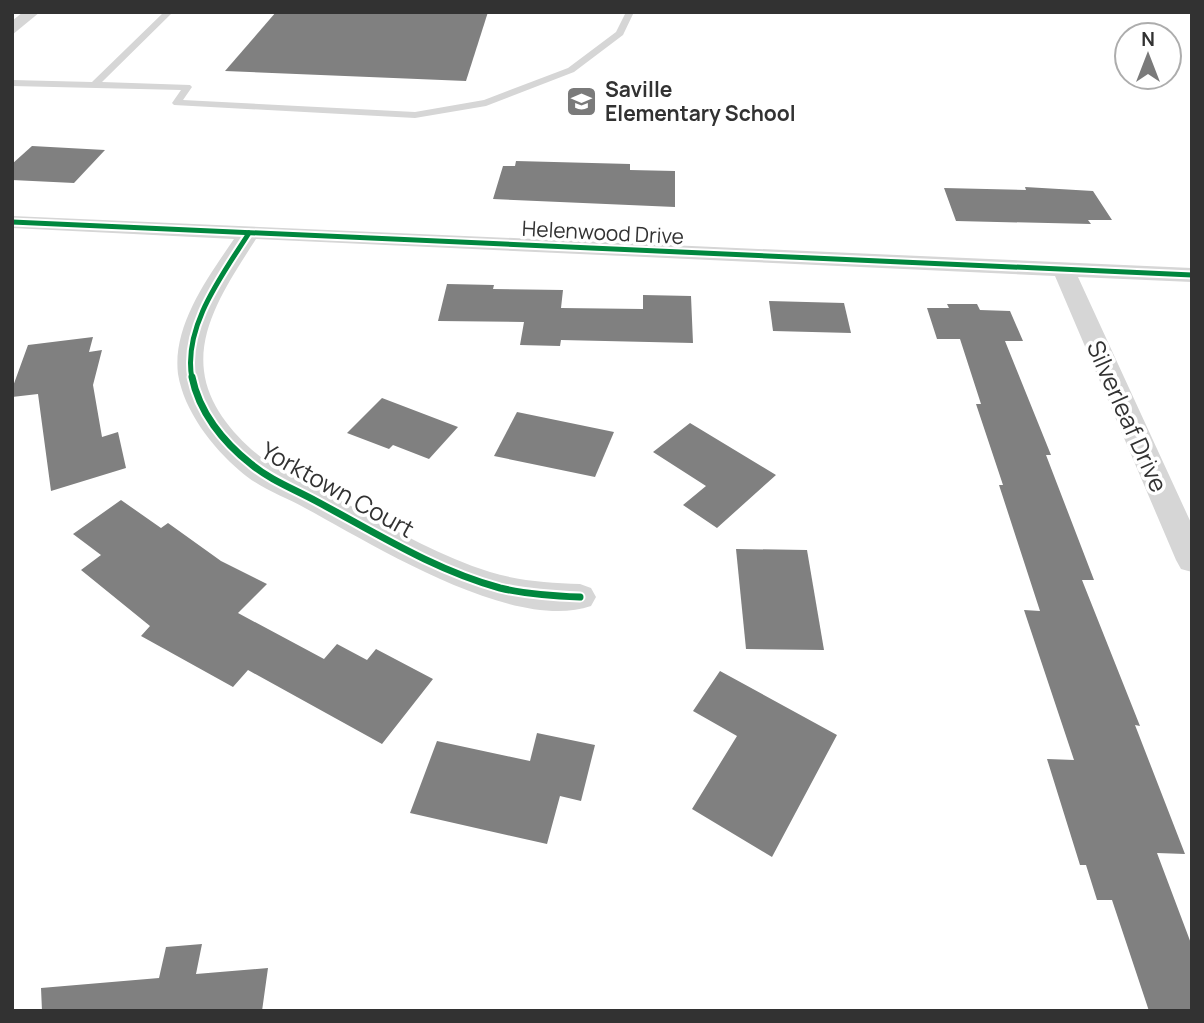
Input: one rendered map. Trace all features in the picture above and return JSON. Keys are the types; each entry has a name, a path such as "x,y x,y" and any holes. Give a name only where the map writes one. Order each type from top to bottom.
{"street":[{"path":"12,30 32,12"},
{"name":"Helenwood Drive","path":"12,222 1192,275"},
{"name":"Yorktown Court","path":"249,233 213,289 200,321 192,355 190,370 198,399 220,436 252,466 423,559 491,585 547,596 580,597"},
{"name":"Silverleaf Drive","path":"1064,271 1192,560"}],"lane":[{"path":"95,84 169,12"},
{"path":"12,83 187,87 177,103 415,115 486,103 571,70 620,33 630,12"}],"building":[{"path":"276,12 488,12 466,81 225,71"},
{"path":"32,146 105,150 74,183 12,180 12,164"},
{"path":"516,161 630,164 630,170 675,171 675,207 493,199 503,166 515,166"},
{"path":"1025,187 1093,191 1112,220 1088,220 1091,224 956,221 944,188 1026,190"},
{"path":"447,284 494,285 493,289 563,290 561,308 643,309 643,295 691,296 693,343 561,340 560,346 520,345 524,322 438,321"},
{"path":"769,301 844,303 851,333 773,331"},
{"path":"947,304 977,304 980,310 1010,311 1023,341 1005,341 1051,455 1046,455 1094,580 1082,580 1140,726 1135,725 1185,854 1157,853 1192,946 1192,1011 1149,1011 1112,900 1097,900 1086,865 1080,865 1047,759 1074,760 1024,610 1040,611 999,485 1003,485 976,404 981,404 960,339 937,339 927,308 949,308"},
{"path":"93,337 89,352 102,350 93,385 102,437 118,432 126,468 51,491 38,394 12,397 12,389 28,345"},
{"path":"382,398 458,427 429,459 393,445 389,449 347,433"},
{"path":"517,412 614,432 595,477 494,456"},
{"path":"690,423 776,475 717,528 683,505 706,486 653,452"},
{"path":"121,500 161,528 168,523 221,561 267,584 238,613 324,659 337,644 367,660 376,649 433,679 382,744 248,670 233,687 141,636 150,626 81,570 101,555 73,534"},
{"path":"736,549 807,550 824,650 746,649"},
{"path":"720,671 837,735 772,857 692,809 737,736 693,711"},
{"path":"537,733 595,745 581,801 560,796 547,844 410,813 437,741 530,761"},
{"path":"202,944 196,974 268,968 262,1011 42,1011 41,988 159,978 166,947"}],"cycle path":[{"path":"12,222 1192,275"},
{"path":"249,233 209,299 200,318 191,355 191,372 199,399 212,423 230,445 250,464 273,479 445,568 513,591 580,597"}],"place":[{"name":"Saville Elementary School","path":"582,101"}]}
